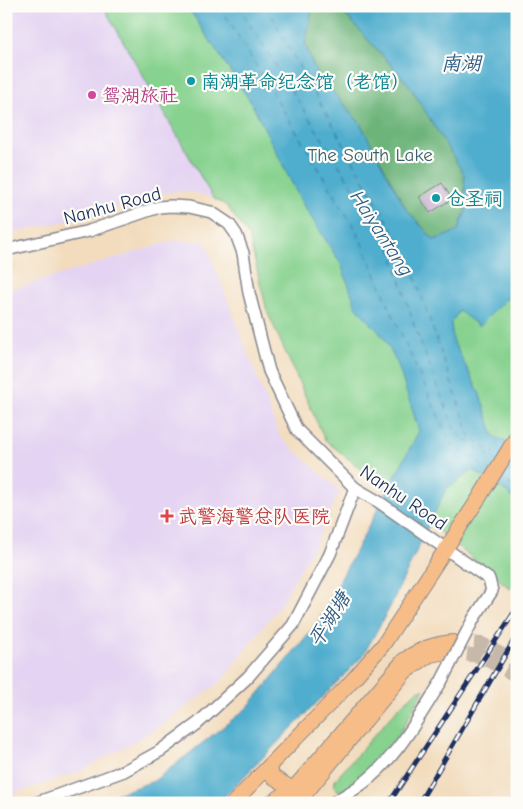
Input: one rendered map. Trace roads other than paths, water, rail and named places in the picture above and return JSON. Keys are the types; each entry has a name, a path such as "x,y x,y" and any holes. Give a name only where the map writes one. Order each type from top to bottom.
{"main road":[{"path":"233,803 348,685 383,645 517,436"},
{"path":"270,803 301,796 405,672 430,655 450,647"},
{"path":"269,767 273,777 301,796"}],"street":[{"name":"Nanhu Road","path":"6,250 88,230 159,207 189,207 211,212 229,224 236,234 243,253 250,293 269,371 297,430 354,488 379,502 430,536 490,579 492,591 474,618 441,682 406,737 384,764 363,784 332,803"},
{"path":"36,803 124,771 160,751 196,724 248,677 293,625 330,554 354,488"}],"water":[{"name":"南湖","path":"187,6 517,6 517,293 505,300 479,326 459,311 451,323 453,341 479,392 494,436 517,448 517,502 504,490 473,470 446,489 389,609 362,657 218,803 90,803 154,781 247,708 318,622 419,431 398,365 384,338 356,306 341,264 302,203 252,104","holes":["332,7 346,15 409,85 464,174 466,210 458,231 434,240 406,209 360,123 315,71 305,44 312,10"]}],"tunnel":[{"path":"453,642 482,644 517,663"},
{"path":"446,652 480,656 517,676"}],"railway":[{"path":"389,803 517,608"},
{"path":"419,803 517,635"}],"place":[{"name":"南湖革命纪念馆（老馆）","path":"191,81"},
{"name":"鸳湖旅社","path":"92,95"},
{"name":"仓圣祠","path":"436,198"},
{"name":"武警海警总队医院","path":"167,516"}],"park label":[{"name":"The South Lake","path":"370,154"}],"water label":[{"name":"Haiyantang","path":"382,233"},
{"name":"平湖塘","path":"329,619"}]}
